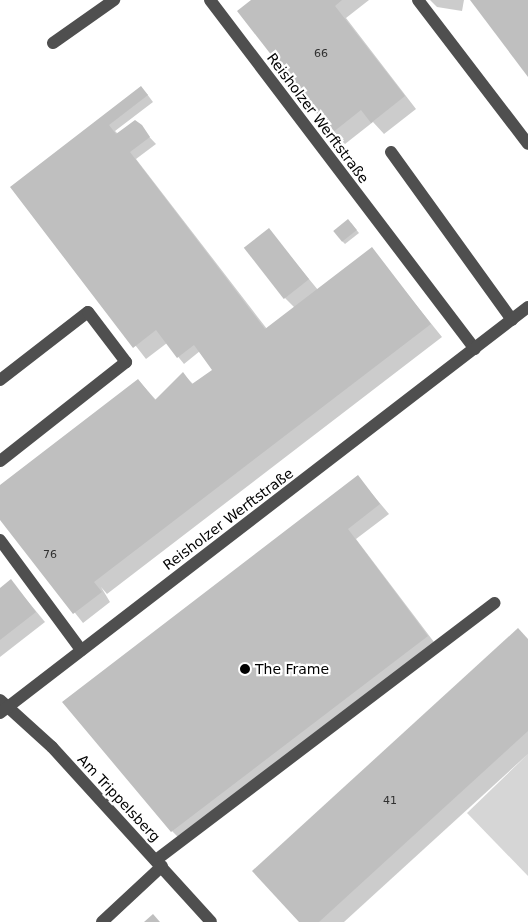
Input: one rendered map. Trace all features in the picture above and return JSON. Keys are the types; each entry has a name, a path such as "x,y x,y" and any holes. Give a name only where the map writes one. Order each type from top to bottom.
{"street":[{"path":"53,44 114,0"},
{"name":"Reisholzer Werftstraße","path":"210,0 475,349"},
{"path":"418,0 528,144"},
{"path":"391,152 512,320"},
{"name":"Reisholzer Werftstraße","path":"3,706 81,650 528,307"},
{"path":"0,380 88,312 126,362 0,461"},
{"path":"0,540 81,650"},
{"path":"102,922 159,863 495,603"},
{"name":"Am Trippelsberg","path":"3,706 159,863 211,922"}],"shaded area":[{"path":"528,754 528,876 467,813"}],"building":[{"path":"251,0 342,0 335,6 405,96 371,123 361,110 332,133 237,11"},
{"path":"470,0 528,0 528,77"},
{"path":"141,86 148,95 109,125 116,134 135,120 142,125 150,137 130,152 265,329 372,247 431,324 94,582 102,592 73,614 0,520 0,485 138,379 155,400 183,372 192,384 212,370 194,345 177,358 156,330 133,348 10,187"},
{"path":"348,219 357,230 342,242 333,231"},
{"path":"269,228 309,279 284,299 244,248"},
{"name":"The Frame","path":"358,475 380,504 348,529 428,636 171,832 62,702"},
{"path":"11,579 36,612 0,640 0,588"},
{"path":"518,628 528,639 528,731 319,922 299,922 252,871"},
{"path":"153,914 160,922 144,922"}],"place":[{"name":"The Frame","path":"245,669"}]}
